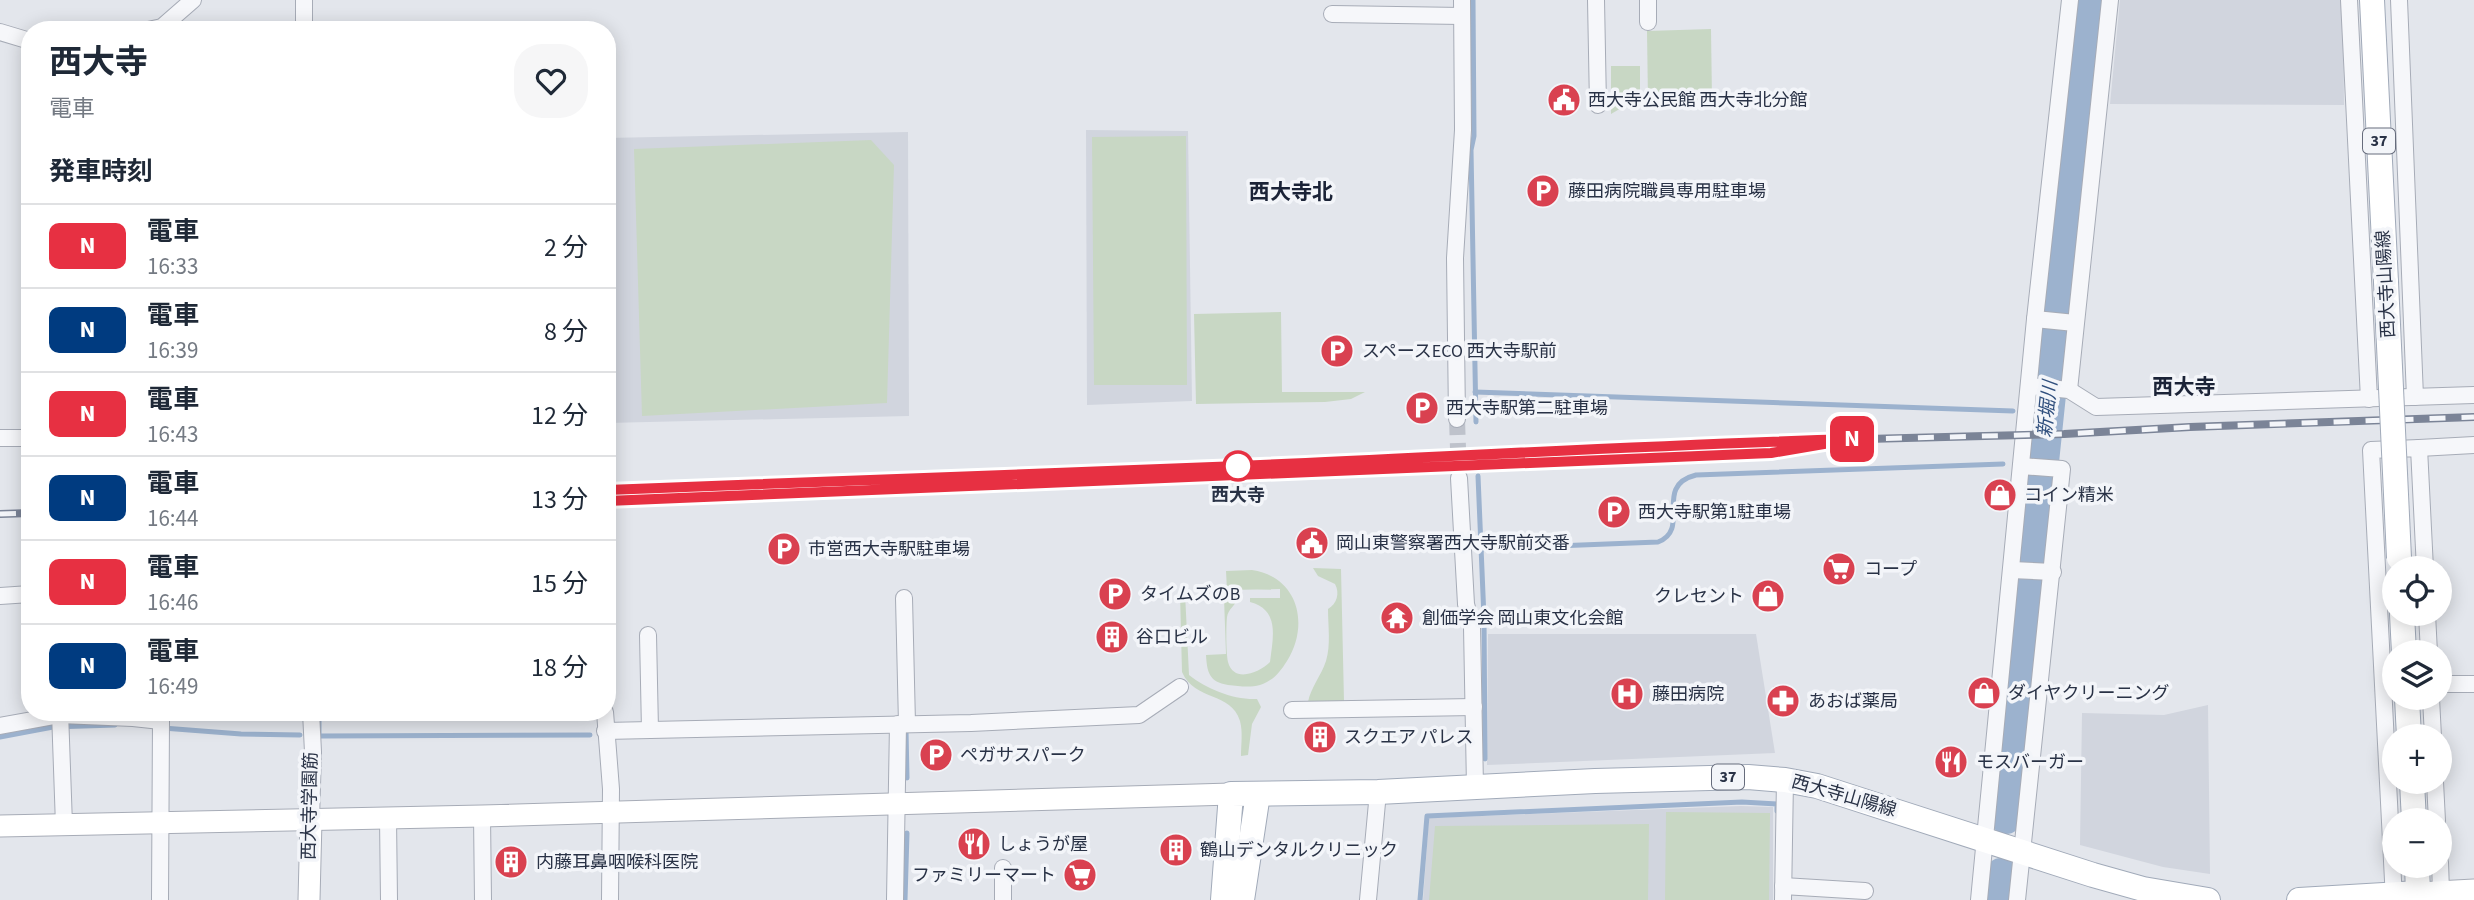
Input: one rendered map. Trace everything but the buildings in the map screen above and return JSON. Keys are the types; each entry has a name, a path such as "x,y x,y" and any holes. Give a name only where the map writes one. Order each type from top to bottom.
{"main road":[{"name":"西大寺山陽線","path":"2372,0 2399,556"},
{"name":"西大寺山陽線","path":"1231,794 1378,792 1748,777 1785,780 1848,795 2143,889 2208,900"},
{"path":"1223,900 1231,794"},
{"path":"1242,900 1258,794"},
{"path":"2299,900 2412,895"}],"street":[{"path":"169,21 193,0"},
{"path":"304,0 304,21"},
{"path":"1596,0 1598,105"},
{"path":"1648,0 1648,22"},
{"path":"1979,900 2026,466 2070,0"},
{"path":"2066,390 2071,323 2110,0"},
{"path":"2350,0 2369,399"},
{"path":"2399,0 2415,397"},
{"path":"1332,14 1462,8 1463,130 1455,258 1457,419"},
{"path":"0,32 21,38"},
{"path":"2039,320 2071,323"},
{"path":"2033,387 2066,390 2096,407 2474,395"},
{"path":"0,438 21,438"},
{"path":"2412,895 2371,450 2474,445"},
{"path":"2419,448 2424,556"},
{"path":"2017,900 2062,469 2026,466"},
{"path":"1459,478 1466,604 1472,627 1475,787"},
{"path":"2015,570 2050,572"},
{"path":"0,596 21,595"},
{"path":"895,900 904,598"},
{"path":"648,635 650,730"},
{"path":"2452,684 2474,684"},
{"path":"605,731 971,723 1139,715 1180,687"},
{"path":"1292,710 1474,707"},
{"path":"0,726 51,721"},
{"path":"61,721 64,825"},
{"name":"西大寺学園筋","path":"309,900 311,721"},
{"path":"605,721 611,812 610,900"},
{"path":"160,900 161,723"},
{"path":"1785,780 1783,893 1865,891"},
{"path":"1368,900 1378,792"},
{"path":"0,826 482,816 1231,794"},
{"path":"482,816 482,900"},
{"path":"388,818 389,900"},
{"path":"1003,868 1003,900"},
{"path":"2412,895 2426,878"},
{"path":"2412,895 2474,890"}],"shaded area":[{"path":"2120,0 2343,0 2344,105 2110,104"},
{"path":"1086,130 1188,131 1192,401 1087,405"},
{"path":"908,132 909,416 616,423 616,138"},
{"name":"藤田病院","path":"1488,634 1756,634 1775,753 1487,765"},
{"path":"2208,705 2210,874 2163,867 2080,845 2082,713 2164,715"},
{"path":"1773,807 1773,900 1423,900 1429,818"}],"green space":[{"path":"1711,29 1712,100 1648,102 1647,31"},
{"path":"1611,66 1640,66 1640,97 1611,114"},
{"path":"1186,136 1187,385 1094,385 1092,137"},
{"path":"871,140 894,165 887,403 642,416 634,149"},
{"path":"1281,312 1282,392 1365,392 1351,399 1325,402 1196,404 1194,314"},
{"path":"1313,568 1341,569 1344,701 1308,702 1328,655 1328,609 1334,604 1337,595 1335,584 1318,576"},
{"path":"1252,570 1268,574 1289,592 1295,604 1298,632 1287,661 1272,679 1248,687 1222,684 1210,675 1206,655 1226,654 1224,598 1238,598 1227,617 1227,653 1231,669 1236,673 1247,674 1270,662 1273,634 1270,618 1260,606 1250,602 1250,598 1280,598 1280,589 1227,590 1226,571"},
{"path":"1180,593 1185,593 1189,675 1221,693 1257,699 1261,707 1252,724 1248,755 1241,756 1241,725 1235,712 1221,700 1195,688 1182,672"},
{"path":"1666,812 1770,813 1769,900 1665,900"},
{"path":"1649,824 1648,900 1429,900 1435,826"}],"waterway":[{"path":"1473,0 1474,136 1471,150 1476,422"},
{"name":"新堀川","path":"2006,818 2091,0"},
{"path":"1475,392 2013,411"},
{"path":"2038,412 2048,413"},
{"path":"1481,549 1658,542 1668,536 1672,528 1676,488 1696,475 2003,464"},
{"path":"1478,476 1484,618 1485,759"},
{"path":"319,721 319,736 590,735"},
{"path":"0,737 53,727 115,725"},
{"path":"163,728 300,735"},
{"path":"904,730 907,778"},
{"path":"1420,900 1427,816 1742,802 1777,804 1777,811"},
{"path":"905,900 907,833"},
{"name":"新堀川","path":"1998,900 2001,874"}],"tunnel":[{"path":"1457,419 1459,478"}],"railway":[{"path":"616,490 1237,466 1668,444 2064,434 2474,417"},
{"path":"1417,468 1794,449"},
{"path":"616,501 1109,481"},
{"path":"0,514 21,513"}],"train":[{"name":"N","path":"616,490 1237,466 1668,444 1853,439 1771,453 616,502"}],"place":[{"name":"西大寺公民館 西大寺北分館","path":"1564,100"},
{"name":"藤田病院職員専用駐車場","path":"1543,191"},
{"name":"スペースECO 西大寺駅前","path":"1337,351"},
{"name":"西大寺駅第二駐車場","path":"1422,408"},
{"name":"西大寺","path":"1238,466"},
{"name":"コイン精米","path":"2000,495"},
{"name":"西大寺駅第1駐車場","path":"1614,512"},
{"name":"岡山東警察署西大寺駅前交番","path":"1312,543"},
{"name":"市営西大寺駅駐車場","path":"784,549"},
{"name":"コープ","path":"1839,569"},
{"name":"タイムズのB","path":"1115,594"},
{"name":"クレセント","path":"1768,596"},
{"name":"創価学会 岡山東文化会館","path":"1397,618"},
{"name":"谷口ビル","path":"1112,637"},
{"name":"ダイヤクリーニング","path":"1984,693"},
{"name":"藤田病院","path":"1627,694"},
{"name":"あおば薬局","path":"1783,701"},
{"name":"スクエア パレス","path":"1320,737"},
{"name":"ペガサスパーク","path":"936,755"},
{"name":"モスバーガー","path":"1951,762"},
{"name":"しょうが屋","path":"974,844"},
{"name":"鶴山デンタルクリニック","path":"1176,850"},
{"name":"内藤耳鼻咽喉科医院","path":"511,862"},
{"name":"ファミリーマート","path":"1080,875"}],"district":[{"name":"西大寺北","path":"1291,192"},
{"name":"西大寺","path":"2184,387"}]}
